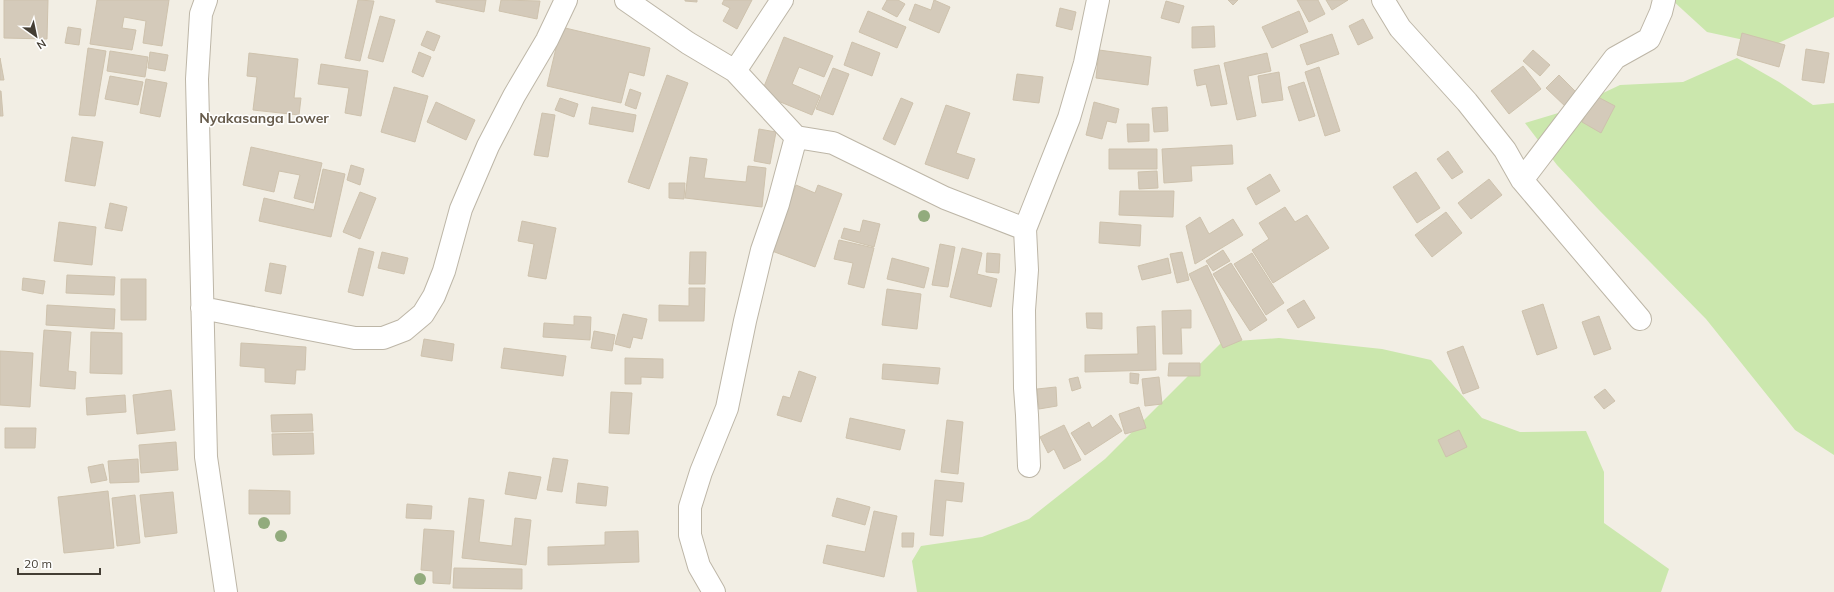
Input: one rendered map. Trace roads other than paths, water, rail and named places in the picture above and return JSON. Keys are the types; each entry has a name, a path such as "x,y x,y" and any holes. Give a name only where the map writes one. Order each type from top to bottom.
{"street":[{"path":"206,0 201,14 198,80 206,457 226,592"},
{"path":"202,308 355,338 383,338 404,330 422,314 434,296 444,271 461,209 488,146 514,96 547,40 566,0"},
{"path":"626,0 688,43 735,71 796,137 833,143 945,198 1024,229"},
{"path":"735,71 782,0"},
{"path":"1029,466 1028,415 1025,388 1024,310 1027,270 1024,229 1069,118 1085,63 1098,0"},
{"path":"1384,0 1400,28 1467,102 1505,150 1522,180 1640,318"},
{"path":"1522,180 1615,58 1649,39 1661,12 1664,0"},
{"path":"714,592 699,566 690,535 690,507 701,472 727,408 745,321 762,250 778,204 796,137"}],"district":[{"name":"Nyakasanga Lower","path":"264,118"}]}
